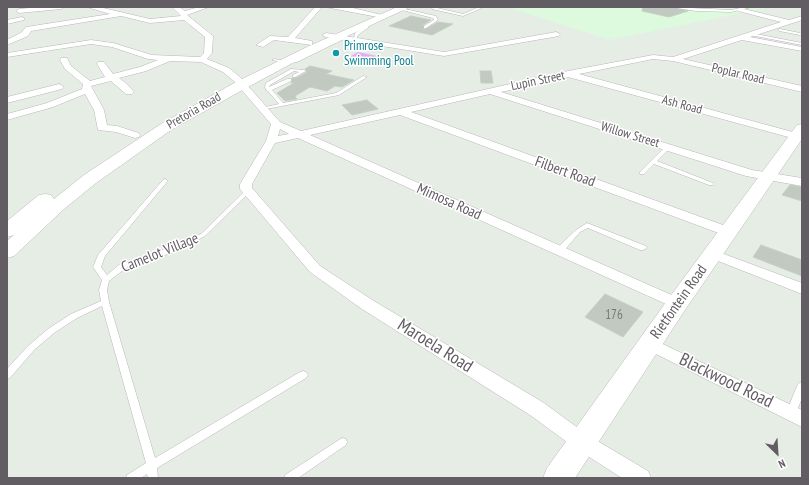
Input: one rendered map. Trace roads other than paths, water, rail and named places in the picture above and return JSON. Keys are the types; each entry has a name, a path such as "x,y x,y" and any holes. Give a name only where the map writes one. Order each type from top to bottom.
{"main road":[{"name":"Pretoria Road","path":"7,231 88,166 135,135 280,61 363,25 391,10"},
{"name":"Pretoria Road","path":"280,61 309,43 337,36 391,10"},
{"name":"Pretoria Road","path":"7,252 58,205 105,168 166,127 239,82"},
{"name":"Rietfontein Road","path":"558,478 677,304 800,132"},
{"path":"88,166 105,168"}],"street":[{"path":"30,29 22,19 17,9 62,7"},
{"path":"90,7 150,21 184,16 205,7 213,8"},
{"path":"175,7 209,36 208,53 202,60"},
{"path":"290,39 319,7"},
{"path":"328,7 391,10"},
{"path":"740,10 788,24 802,31"},
{"path":"7,43 21,36 30,29 122,14"},
{"name":"Lupin Street","path":"272,141 568,74 652,57 673,59 751,34 788,24 802,18"},
{"path":"7,22 22,19"},
{"path":"337,36 444,54 556,34"},
{"path":"7,37 21,36"},
{"path":"260,44 272,38 290,39 309,43"},
{"path":"741,38 802,50"},
{"name":"Mimosa Road","path":"7,56 91,42 113,45 151,57 202,60 226,70 239,82 276,124 677,304"},
{"path":"7,117 50,105 88,87 111,78 143,69 168,58"},
{"name":"Poplar Road","path":"673,59 802,89"},
{"path":"64,60 68,68 88,87 99,110 102,129 117,129 135,135"},
{"path":"101,64 111,78 124,86 129,92"},
{"name":"Ash Road","path":"568,74 800,132"},
{"path":"7,100 59,87"},
{"name":"Willow Street","path":"491,92 750,173 802,182"},
{"name":"Filbert Road","path":"401,111 729,232"},
{"path":"248,192 246,184 272,141 276,124"},
{"name":"Maroela Road","path":"248,192 315,269 335,284 537,409 582,442 640,478"},
{"path":"713,254 802,288"},
{"name":"Blackwood Road","path":"650,344 796,416"}],"lane":[{"path":"428,7 459,15 470,14 480,8"},
{"path":"672,7 703,11 740,10 750,7"},
{"path":"391,10 435,17 436,20 425,28"},
{"path":"355,38 356,34 367,27 363,25"},
{"path":"780,30 802,31"},
{"path":"793,42 802,31"},
{"path":"770,33 796,38"},
{"path":"751,34 802,44"},
{"path":"282,105 268,90 268,84 293,70 304,71 295,76"},
{"path":"263,109 337,94 365,77"},
{"path":"268,90 289,80"},
{"path":"642,173 668,147"},
{"path":"654,162 711,184"},
{"path":"106,280 97,267 102,255 165,181"},
{"name":"Camelot Village","path":"154,478 152,465 105,302 103,290 106,280 123,266 178,248 203,236 248,192"},
{"path":"559,251 578,231 588,225 643,248"},
{"path":"7,375 31,348 51,331 74,316 105,302"},
{"path":"131,478 303,375"},
{"path":"796,416 802,386"},
{"path":"290,478 342,442"}],"place":[{"name":"Primrose Swimming Pool","path":"336,53"}]}
